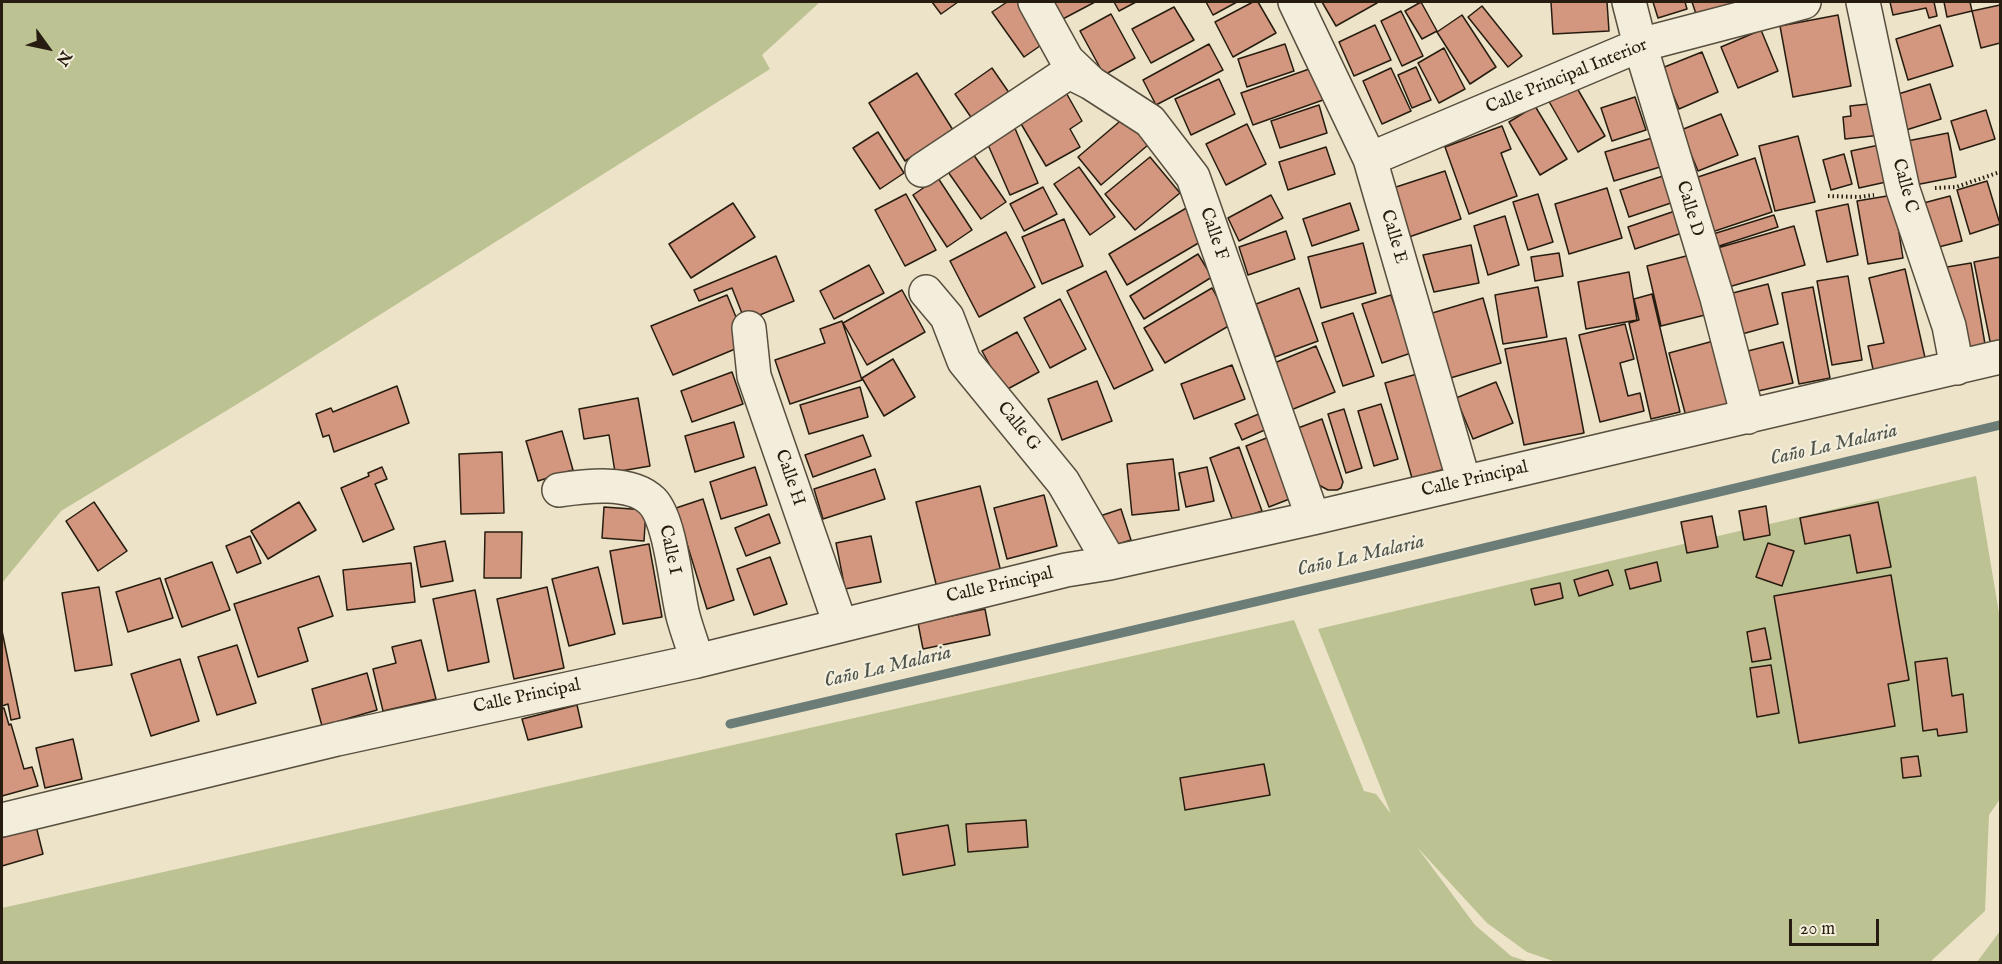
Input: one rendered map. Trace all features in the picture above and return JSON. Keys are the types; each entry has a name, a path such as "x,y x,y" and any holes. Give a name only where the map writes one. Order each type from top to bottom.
{"street":[{"name":"Calle F","path":"1035,2 1067,60 1091,83 1150,121 1193,177 1313,518"},
{"name":"Calle E","path":"1294,2 1370,159 1464,482"},
{"name":"Calle D","path":"1629,2 1717,298 1748,417"},
{"name":"Calle Principal Interior","path":"1370,159 1640,45 1804,2"},
{"name":"Calle C","path":"1863,2 1903,190 1949,326 1957,368"},
{"path":"922,170 1069,72 1091,83"},
{"name":"Calle G","path":"926,292 947,317 964,362 1063,482 1110,563"},
{"name":"Calle H","path":"749,328 754,376 840,624"},
{"name":"Calle Principal","path":"2,820 371,732 697,661 1066,570 1110,563 1313,518 2001,357"},
{"name":"Calle I","path":"559,490 596,485 636,491 653,501 664,520 683,616 697,661"}],"green space":[{"path":"2,2 820,2 762,55 770,69 262,389 61,511 2,583"},
{"path":"1976,476 2000,619 2000,799 1989,815 1985,911 1930,962 1556,962 1527,952 1487,923 1417,847 1475,925 1511,956 1529,962 2,962 2,908 1294,620 1364,791 1376,794 1391,814 1318,629"},
{"path":"2000,931 2000,962 1977,962"}],"building":[{"path":"932,2 958,2 941,14"},
{"path":"1007,2 1023,2 1050,39 1024,57 992,12"},
{"path":"1049,2 1095,2 1059,21"},
{"path":"1114,2 1136,2 1119,11"},
{"path":"1206,2 1237,2 1213,15"},
{"path":"1253,2 1258,2 1276,33 1233,57 1215,22"},
{"path":"1322,2 1377,2 1377,3 1336,26"},
{"path":"1421,2 1437,31 1422,39 1405,11"},
{"path":"1551,2 1607,2 1609,31 1553,34"},
{"path":"1653,2 1685,2 1687,9 1658,18"},
{"path":"1692,2 1731,2 1732,5 1697,17"},
{"path":"1890,2 1934,2 1937,16 1929,18 1926,8 1893,15"},
{"path":"1944,2 1970,2 1972,11 1947,17"},
{"path":"2000,5 2000,43 1981,48 1972,11"},
{"path":"1482,6 1522,56 1508,67 1468,17"},
{"path":"1174,7 1194,40 1151,63 1132,29"},
{"path":"1401,11 1423,56 1402,66 1381,21"},
{"path":"1111,14 1135,58 1104,75 1080,31"},
{"path":"1462,15 1496,67 1470,84 1437,32"},
{"path":"1838,15 1851,86 1793,97 1780,26"},
{"path":"1375,25 1391,60 1354,76 1339,42"},
{"path":"1940,25 1953,66 1908,80 1896,39"},
{"path":"1761,30 1778,71 1738,88 1721,47"},
{"path":"1209,44 1223,70 1156,105 1143,80"},
{"path":"1285,44 1294,71 1247,87 1238,59"},
{"path":"1444,48 1465,89 1439,103 1418,63"},
{"path":"1702,52 1718,92 1679,109 1662,68"},
{"path":"1416,67 1431,100 1412,108 1398,75"},
{"path":"992,68 1012,97 975,123 955,94"},
{"path":"1312,68 1323,100 1253,125 1241,93"},
{"path":"1391,68 1411,111 1382,124 1363,81"},
{"path":"917,73 953,130 905,161 869,103"},
{"path":"1219,79 1235,114 1191,135 1175,99"},
{"path":"1574,83 1605,136 1578,152 1547,98"},
{"path":"1930,84 1941,119 1903,131 1892,96"},
{"path":"1064,89 1082,121 1070,129 1080,147 1046,166 1017,117"},
{"path":"1635,97 1646,130 1612,141 1601,108"},
{"path":"1878,103 1881,135 1845,139 1843,117 1851,116 1850,106"},
{"path":"1319,105 1327,133 1280,148 1271,121"},
{"path":"1535,106 1567,159 1540,175 1509,122"},
{"path":"1986,110 1995,139 1960,150 1951,121"},
{"path":"1721,114 1738,155 1698,171 1681,130"},
{"path":"1125,117 1148,145 1101,185 1078,157"},
{"path":"1247,124 1266,164 1226,185 1206,144"},
{"path":"1014,126 1038,183 1010,195 985,138"},
{"path":"1502,126 1511,149 1501,153 1517,196 1469,214 1445,147"},
{"path":"878,132 904,173 880,189 853,148"},
{"path":"1948,133 1956,177 1910,186 1902,142"},
{"path":"1798,136 1815,202 1775,211 1759,146"},
{"path":"1652,138 1660,167 1614,181 1605,152"},
{"path":"1879,145 1886,182 1859,188 1851,151"},
{"path":"1326,147 1335,174 1288,190 1279,162"},
{"path":"971,151 1006,202 981,219 946,169"},
{"path":"1844,154 1852,184 1831,190 1823,160"},
{"path":"1150,157 1180,193 1135,230 1105,194"},
{"path":"1755,158 1772,212 1706,234 1689,180"},
{"path":"1079,167 1115,217 1090,235 1054,184"},
{"path":"1445,171 1461,219 1409,237 1393,188"},
{"path":"1666,175 1674,202 1629,217 1620,190"},
{"path":"938,178 972,230 947,247 913,195"},
{"path":"1987,181 2000,224 1970,234 1957,190"},
{"path":"1043,187 1057,214 1024,231 1010,204"},
{"path":"1607,188 1622,238 1569,254 1555,204"},
{"path":"906,194 936,250 905,266 875,210"},
{"path":"1538,194 1553,242 1528,250 1513,202"},
{"path":"1271,195 1283,218 1239,241 1228,218"},
{"path":"1893,195 1903,258 1868,264 1857,201"},
{"path":"1950,196 1962,241 1927,250 1916,205"},
{"path":"733,203 755,237 691,278 669,244"},
{"path":"1350,203 1359,230 1312,246 1303,219"},
{"path":"1848,204 1858,255 1827,262 1816,211"},
{"path":"1188,207 1207,238 1127,285 1109,254"},
{"path":"1675,211 1682,233 1635,249 1628,227"},
{"path":"1774,215 1778,227 1713,248 1710,235"},
{"path":"1505,216 1519,265 1488,275 1474,226"},
{"path":"1064,219 1083,266 1042,284 1022,237"},
{"path":"1794,226 1805,265 1725,288 1714,249"},
{"path":"1286,231 1295,259 1248,275 1239,247"},
{"path":"1006,232 1035,287 979,317 950,261"},
{"path":"1363,243 1376,293 1321,308 1308,257"},
{"path":"1471,245 1479,283 1434,292 1423,255"},
{"path":"1559,253 1563,276 1535,281 1531,257"},
{"path":"1198,254 1212,277 1144,319 1130,296"},
{"path":"1694,254 1709,314 1661,326 1647,266"},
{"path":"776,256 794,301 745,321 732,288 699,301 694,290"},
{"path":"2000,257 2000,344 1991,346 1974,262"},
{"path":"1971,263 1985,344 1949,351 1935,269"},
{"path":"869,265 884,293 834,319 820,291"},
{"path":"1905,269 1926,362 1874,374 1868,346 1884,343 1869,278"},
{"path":"1106,271 1153,370 1114,389 1067,291"},
{"path":"1629,272 1637,320 1586,329 1578,282"},
{"path":"1848,276 1862,360 1832,365 1817,281"},
{"path":"1768,284 1778,324 1735,336 1725,295"},
{"path":"1538,287 1547,337 1503,344 1495,295"},
{"path":"1813,287 1830,378 1799,384 1782,293"},
{"path":"1212,288 1232,324 1165,363 1144,328"},
{"path":"1299,288 1318,341 1275,357 1256,304"},
{"path":"902,290 925,332 867,365 843,323"},
{"path":"1652,294 1680,412 1651,419 1629,323 1639,320 1634,299"},
{"path":"727,295 747,344 673,375 651,326"},
{"path":"1391,295 1411,353 1382,363 1362,304"},
{"path":"1483,298 1501,363 1447,379 1429,314"},
{"path":"1060,299 1086,349 1050,368 1024,318"},
{"path":"1353,313 1374,376 1343,386 1322,323"},
{"path":"842,321 862,380 790,404 775,360 825,343 820,329"},
{"path":"1625,324 1634,359 1620,363 1628,396 1640,393 1644,411 1600,422 1579,335"},
{"path":"1017,332 1039,372 1004,391 982,351"},
{"path":"1566,338 1584,433 1524,445 1505,349"},
{"path":"1721,339 1740,405 1687,420 1669,353"},
{"path":"1783,342 1793,383 1754,392 1744,352"},
{"path":"1316,346 1335,392 1291,410 1272,364"},
{"path":"893,359 915,397 884,416 862,378"},
{"path":"1232,365 1245,399 1194,419 1181,384"},
{"path":"732,372 743,404 692,422 681,391"},
{"path":"1417,374 1445,469 1412,478 1385,383"},
{"path":"1097,381 1112,421 1062,440 1048,399"},
{"path":"1496,382 1513,423 1473,439 1456,398"},
{"path":"397,386 409,423 334,452 329,435 323,437 316,414 331,408 333,412"},
{"path":"860,387 868,417 809,434 800,405"},
{"path":"638,398 650,466 615,472 609,435 584,439 579,409"},
{"path":"1381,404 1398,459 1374,466 1358,411"},
{"path":"1344,409 1362,468 1346,473 1328,414"},
{"path":"1261,413 1267,429 1242,440 1235,424"},
{"path":"1322,419 1343,482 1341,488 1337,490 1328,490 1317,484 1298,428"},
{"path":"734,422 744,457 695,472 685,436"},
{"path":"562,431 573,470 538,481 526,441"},
{"path":"863,435 871,456 813,477 805,455"},
{"path":"1269,437 1292,498 1269,507 1246,446"},
{"path":"1239,447 1262,511 1233,521 1210,458"},
{"path":"502,452 504,513 461,514 459,454"},
{"path":"1173,459 1179,510 1132,515 1127,464"},
{"path":"382,467 387,479 375,484 394,529 363,542 341,488 369,476 368,473"},
{"path":"755,467 767,505 721,519 710,482"},
{"path":"1207,467 1214,501 1186,507 1179,473"},
{"path":"875,469 885,499 823,519 814,489"},
{"path":"980,486 1001,572 937,588 916,502"},
{"path":"1044,495 1057,546 1007,559 994,508"},
{"path":"703,499 734,600 707,609 676,508"},
{"path":"94,502 127,551 98,571 66,521"},
{"path":"299,502 316,530 268,559 251,531"},
{"path":"1878,502 1891,567 1857,573 1850,535 1805,544 1800,518"},
{"path":"1766,506 1770,535 1744,540 1739,511"},
{"path":"604,507 646,510 644,541 602,538"},
{"path":"1121,509 1131,540 1109,547 1100,516"},
{"path":"769,514 780,543 746,556 735,528"},
{"path":"1712,516 1718,547 1687,553 1681,522"},
{"path":"485,532 522,532 521,578 484,578"},
{"path":"250,536 261,563 237,573 226,546"},
{"path":"871,536 881,582 845,589 836,543"},
{"path":"445,541 453,581 421,587 414,547"},
{"path":"1768,543 1794,551 1782,586 1756,577"},
{"path":"649,544 662,617 623,624 610,551"},
{"path":"770,557 787,604 754,615 737,569"},
{"path":"212,562 230,610 182,627 165,579"},
{"path":"1657,562 1661,581 1630,589 1625,570"},
{"path":"411,563 415,602 347,610 343,570"},
{"path":"598,567 615,634 569,646 552,579"},
{"path":"1608,570 1613,585 1579,596 1574,580"},
{"path":"1891,575 1909,680 1888,684 1895,726 1799,743 1774,596"},
{"path":"319,576 333,616 298,628 308,661 258,677 234,604"},
{"path":"160,578 173,618 128,632 116,592"},
{"path":"1560,583 1563,598 1535,605 1531,589"},
{"path":"99,587 112,665 75,671 62,593"},
{"path":"547,587 564,668 514,679 497,599"},
{"path":"475,590 489,662 448,671 433,599"},
{"path":"985,609 990,635 923,649 918,623"},
{"path":"1765,628 1771,659 1752,662 1747,632"},
{"path":"2,631 20,718 11,720 8,704 2,706"},
{"path":"421,640 436,699 383,711 373,669 396,663 392,647"},
{"path":"237,645 256,703 217,715 198,657"},
{"path":"1947,658 1952,696 1963,694 1967,732 1938,736 1937,729 1923,731 1915,662"},
{"path":"180,659 199,721 151,736 131,674"},
{"path":"1771,665 1779,713 1757,717 1750,668"},
{"path":"367,673 377,710 322,726 312,689"},
{"path":"577,705 582,727 528,740 522,719"},
{"path":"4,708 24,769 32,767 38,786 2,796 2,709"},
{"path":"73,739 82,779 45,788 36,748"},
{"path":"1918,756 1921,776 1903,778 1901,758"},
{"path":"1264,764 1270,795 1185,810 1180,778"},
{"path":"1026,820 1028,847 968,852 966,824"},
{"path":"948,825 955,865 903,875 896,834"},
{"path":"36,826 43,854 2,866 2,835"}],"waterway":[{"name":"Caño La Malaria","path":"730,724 2000,425"}]}
